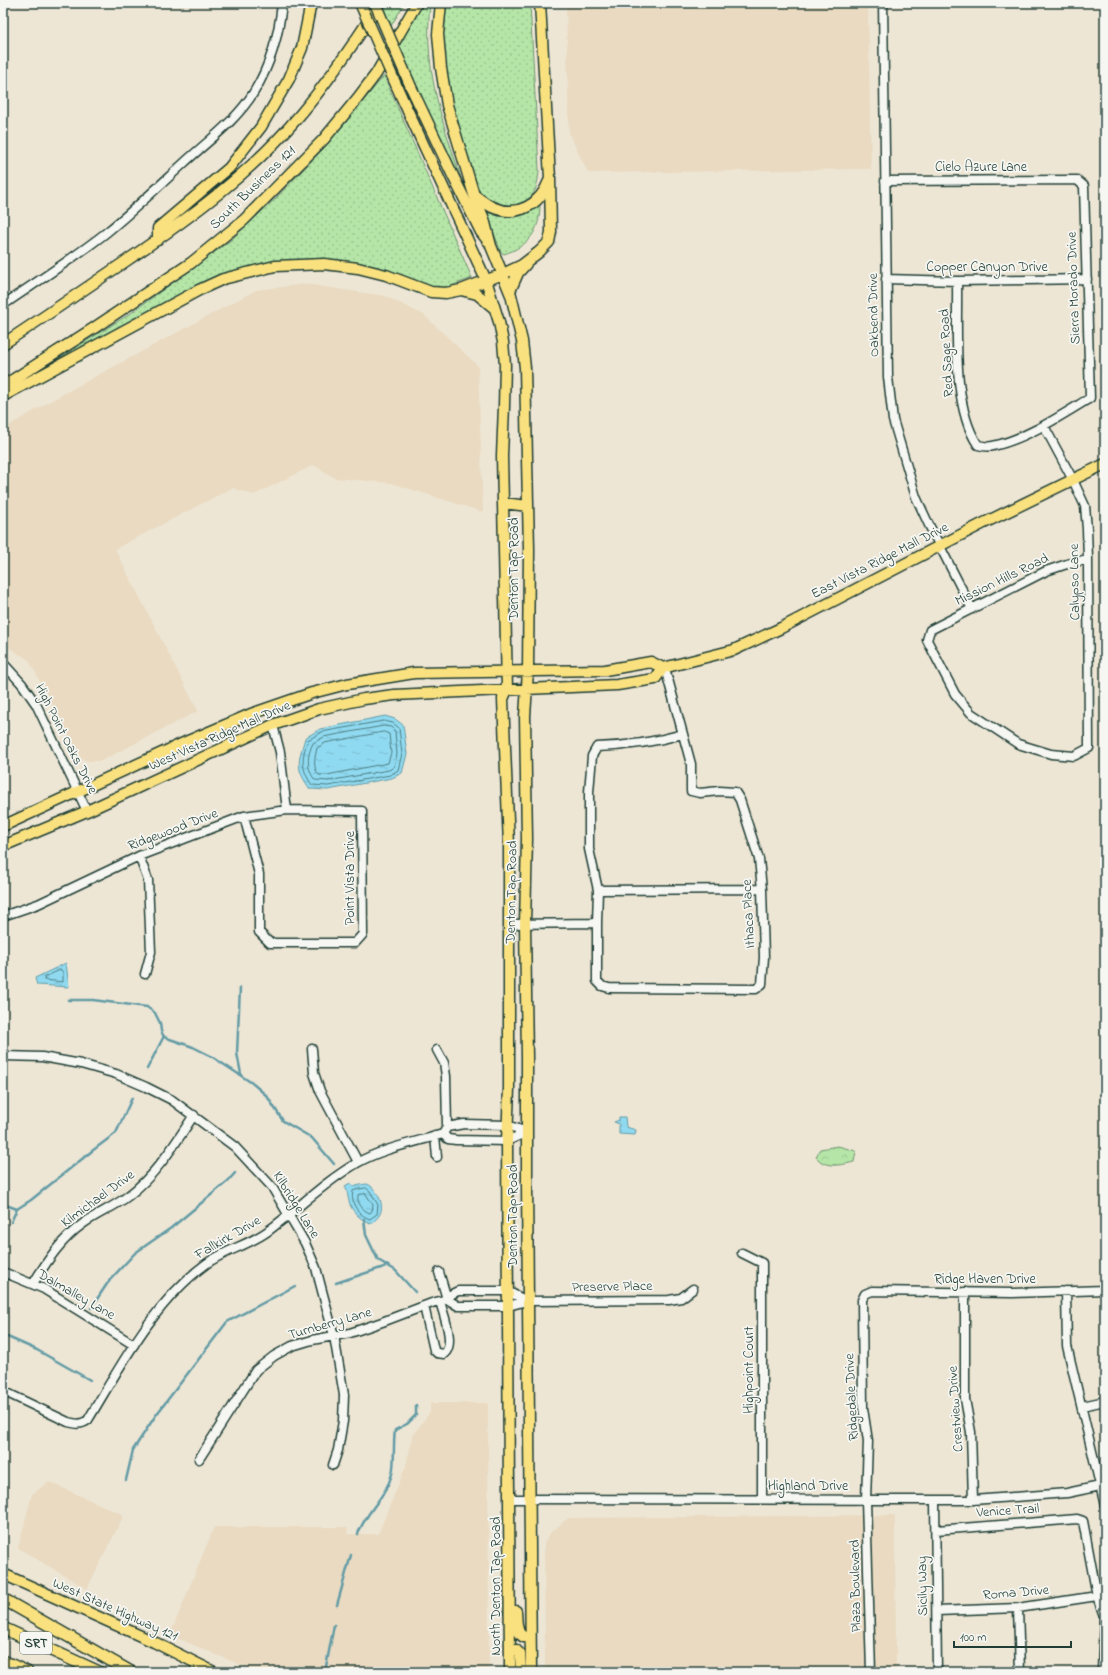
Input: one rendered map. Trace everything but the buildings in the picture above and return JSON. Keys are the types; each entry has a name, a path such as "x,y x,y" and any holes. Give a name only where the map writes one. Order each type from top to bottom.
{"highway":[{"path":"3,1599 132,1672"},
{"name":"SRT","path":"3,1628 99,1672"},
{"name":"SRT","path":"3,1661 27,1672"}],"main road":[{"path":"158,240 158,228 229,168 261,127 289,79 302,48 311,3"},
{"name":"Denton Tap Road","path":"360,3 486,280 496,310 503,342 505,365 502,456 507,671 507,690 503,700 509,845 509,1088 507,1125 509,1499"},
{"path":"375,3 411,87 481,232 491,246"},
{"name":"South Business 121","path":"3,344 158,240 225,189 265,152 299,116 334,71 380,3"},
{"name":"South Business 121","path":"3,386 94,328 191,263 244,220 324,139 357,99 376,74 416,3"},
{"path":"441,3 438,34 441,68 447,105 474,195 484,219 491,246"},
{"path":"3,396 199,290 223,280 275,266 324,264 358,268 386,275 431,292 446,293 461,290 522,265 549,242 551,232 550,178 540,3"},
{"path":"474,195 492,207 511,212 527,207 536,202 545,192 550,178"},
{"name":"Denton Tap Road","path":"491,246 510,292 522,341 528,506 528,671 525,716 527,838 525,924 530,1638"},
{"path":"510,292 518,273 531,258"},
{"path":"461,290 478,294 496,310"},
{"name":"East Vista Ridge Mall Drive","path":"507,690 616,685 655,678 664,668 734,650 1105,464"},
{"path":"503,503 528,506"},
{"name":"East Vista Ridge Mall Drive","path":"507,671 605,670 651,662 664,668"},
{"name":"West Vista Ridge Mall Drive","path":"3,826 78,793 188,741 275,705 347,684 414,673 507,671"},
{"name":"West Vista Ridge Mall Drive","path":"3,846 87,811 273,725 319,709 364,699 420,693 507,690"},
{"path":"273,725 272,717 275,705"},
{"name":"North Denton Tap Road","path":"509,1499 510,1672"},
{"path":"510,1562 515,1578 517,1630 522,1636 530,1638 530,1672"},
{"name":"West State Highway 121","path":"3,1574 154,1642 214,1672"},
{"path":"510,1649 516,1650 520,1654 521,1672"}],"street":[{"path":"3,305 107,232 236,114 253,93 264,73 277,39 282,3"},
{"name":"Oakbend Drive","path":"883,3 884,181 888,377 893,420 916,497 972,609"},
{"name":"Cielo Azure Lane","path":"884,181 1077,180"},
{"name":"Sierra Morado Drive","path":"1044,426 1090,398 1084,186 1077,180"},
{"name":"Copper Canyon Drive","path":"886,279 958,281 1087,279"},
{"name":"Red Sage Road","path":"958,281 958,371 960,392 971,435 978,445 991,447 1007,442 1044,426"},
{"name":"Calypso Lane","path":"930,630 928,640 955,694 971,712 1018,744 1051,754 1074,756 1089,748 1088,529 1085,506 1044,426"},
{"name":"Mission Hills Road","path":"930,630 1046,571 1088,559"},
{"name":"High Point Oaks Drive","path":"3,663 22,684 36,704 87,811"},
{"name":"Ithaca Place","path":"597,923 597,981 602,986 610,988 756,988 762,984 764,957 762,889 759,858 740,800 735,792 718,790 700,793 691,791 690,764 684,734 664,668"},
{"path":"273,725 280,752 287,810"},
{"path":"509,924 597,923 598,890 589,848 589,792 592,756 597,747 625,746 684,734"},
{"name":"Ridgewood Drive","path":"3,916 38,904 139,856 244,816 287,810 362,811"},
{"name":"Point Vista Drive","path":"244,816 259,874 259,932 270,943 355,943 363,934 362,811"},
{"path":"139,856 148,880 151,952 145,974"},
{"path":"598,890 762,889"},
{"path":"312,1049 314,1073 320,1091 358,1162"},
{"path":"437,1050 444,1063 446,1076 442,1133 437,1157"},
{"name":"Kilbridge Lane","path":"3,1056 42,1057 81,1064 116,1074 172,1100 235,1147 272,1187 305,1242 316,1268 334,1336 344,1395 344,1410 338,1450 333,1465"},
{"name":"Kilmichael Drive","path":"34,1284 49,1259 63,1241 84,1223 129,1196 147,1179 163,1161 194,1115"},
{"name":"Fallkirk Drive","path":"3,1392 68,1422 78,1424 84,1423 88,1420 134,1344 174,1291 207,1263 226,1251 266,1232 312,1194 358,1162 464,1124 507,1125 527,1132"},
{"path":"442,1133 448,1139 456,1140 507,1141 527,1132"},
{"name":"Highpoint Court","path":"742,1253 762,1263 762,1499"},
{"name":"Dalmalley Lane","path":"3,1272 34,1284 134,1344"},
{"path":"424,1306 434,1350 437,1354 444,1354 448,1352 450,1341 439,1272"},
{"name":"Preserve Place","path":"527,1301 669,1300 681,1298 693,1288"},
{"name":"Ridge Haven Drive","path":"865,1294 872,1292 1066,1292 1105,1290"},
{"name":"Turnberry Lane","path":"199,1459 256,1370 274,1356 292,1346 312,1340 350,1333 443,1300 458,1291 507,1291 527,1301"},
{"name":"Crestview Drive","path":"965,1292 965,1399 971,1432 973,1500"},
{"path":"1066,1292 1067,1346 1103,1485 1105,1506"},
{"name":"Ridgedale Drive","path":"865,1294 862,1300 862,1306 863,1408 868,1441 866,1500"},
{"path":"443,1300 458,1306 508,1306 527,1301"},
{"path":"1082,1406 1105,1401"},
{"name":"Highland Drive","path":"509,1499 973,1500 1067,1493 1103,1485"},
{"name":"Plaza Boulevard","path":"866,1500 871,1672"},
{"name":"Sicily Way","path":"935,1500 937,1672"},
{"name":"Venice Trail","path":"936,1530 1077,1519 1083,1521 1097,1596"},
{"path":"1097,1596 1104,1616 1104,1672"},
{"name":"Roma Drive","path":"937,1611 1018,1608 1097,1596"},
{"path":"1018,1608 1020,1672"}],"shaded area":[{"path":"566,3 868,3 871,169 588,173 569,134"},
{"path":"305,284 385,296 424,315 478,366 483,512 391,483 335,478 314,465 254,495 232,488 115,549 198,711 101,761 88,761 78,757 29,660 3,644 3,429 61,395 256,290"},
{"path":"430,1403 488,1403 489,1672 257,1672 170,1635 214,1527 347,1527 348,1534 378,1534 406,1466 413,1435 430,1412"},
{"path":"49,1482 124,1515 87,1589 18,1548 32,1494"},
{"path":"895,1515 896,1672 545,1672 544,1543 549,1534 568,1518"}],"green space":[{"path":"388,3 405,3 389,29 382,14"},
{"path":"421,3 430,3 430,54 437,100 466,193 398,49 400,44 399,42"},
{"path":"444,3 530,3 539,170 537,185 533,193 527,200 517,205 507,206 491,202 480,192 476,183 452,110 446,86 442,47"},
{"path":"384,76 472,278 448,287 436,288 425,286 371,268 251,269 55,366 53,362 131,313 231,240 275,199 323,149"},
{"path":"540,205 538,222 531,236 520,247 513,251 504,254 501,252 487,215 490,213 509,217 523,213"},
{"path":"838,1146 856,1151 854,1162 829,1165 820,1161 816,1157 820,1149"}],"water":[{"path":"385,716 395,719 403,725 407,754 402,773 392,778 328,790 310,789 302,776 299,765 305,738 320,729"},
{"path":"66,963 69,987 37,985 35,978"},
{"path":"619,1117 625,1117 626,1127 636,1130 635,1135 619,1134 619,1124 614,1122 619,1120"},
{"path":"350,1183 354,1186 367,1184 371,1186 381,1201 380,1214 370,1224 357,1215 350,1205 345,1186"}],"waterway":[{"path":"240,988 237,1053 241,1074"},
{"path":"68,1000 93,1000 147,1007 155,1013 164,1037 193,1047 211,1056 252,1083 267,1096 283,1121 312,1138 334,1164"},
{"path":"147,1069 164,1036"},
{"path":"11,1222 17,1209 31,1200 116,1133 132,1098"},
{"path":"91,1308 109,1281 135,1253 171,1228 228,1181 235,1173"},
{"path":"3,1204 17,1209"},
{"path":"364,1219 366,1235 378,1260 395,1270 415,1292"},
{"path":"336,1283 387,1266"},
{"path":"126,1480 133,1450 156,1415 227,1322 295,1286"},
{"path":"3,1335 37,1350 90,1380"},
{"path":"358,1534 365,1519 385,1490 392,1474 395,1430 407,1424 416,1415 416,1405"},
{"path":"337,1605 351,1555"},
{"path":"325,1672 334,1625"}]}
